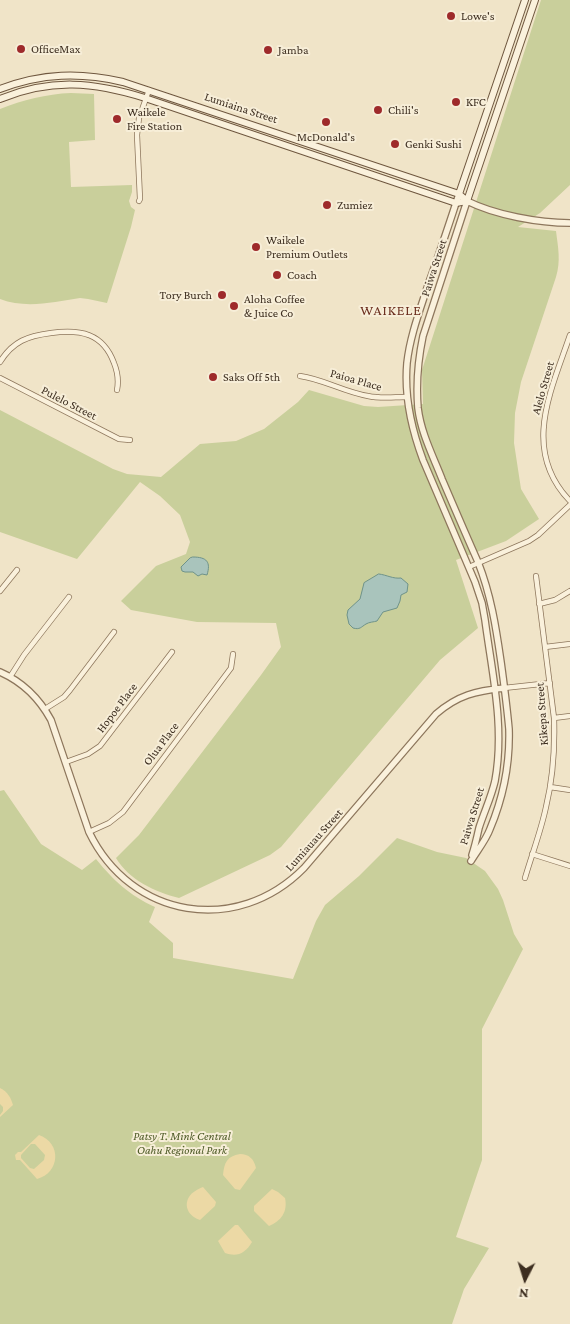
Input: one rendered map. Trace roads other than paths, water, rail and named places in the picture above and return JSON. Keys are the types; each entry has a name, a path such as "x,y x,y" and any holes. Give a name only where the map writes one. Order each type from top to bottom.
{"main road":[{"name":"Paiwa Street","path":"459,194 525,0"},
{"name":"Paiwa Street","path":"467,201 536,0"},
{"name":"Lumiaina Street","path":"0,88 32,78 74,74 123,82 459,194 467,201"},
{"name":"Lumiaina Street","path":"0,99 29,89 54,85 78,84 111,89 146,98 456,203 467,201"}],"street":[{"path":"139,201 139,118 149,90"},
{"name":"Paiwa Street","path":"459,194 412,335 407,364 407,397 412,427 422,460 470,567 486,620 499,721 499,748 490,798 471,861 490,831 497,810 505,780 509,730 493,611 487,587 429,448 418,408 417,386 419,353 423,336 467,201"},
{"name":"Lumiaina Street","path":"467,201 516,217 570,223"},
{"path":"0,362 8,351 20,341 35,335 78,331 92,336 108,351 119,380 118,390"},
{"name":"Alelo Street","path":"570,335 546,405 543,431 547,464 557,485 570,501"},
{"name":"Paioa Place","path":"300,376 317,379 368,396 385,399 407,397"},
{"name":"Pulelo Street","path":"0,378 118,439 130,440"},
{"path":"417,386 407,397 418,408"},
{"path":"470,567 538,535 570,505"},
{"path":"0,592 17,570"},
{"name":"Kikepa Street","path":"524,878 546,806 554,757 554,718 536,576"},
{"path":"539,604 555,600 570,592"},
{"path":"10,677 69,597"},
{"path":"45,709 64,697 114,632"},
{"path":"545,648 570,644"},
{"name":"Hopoe Place","path":"66,762 88,754 100,746 172,652"},
{"name":"Olua Place","path":"89,832 109,823 123,812 231,668 233,654"},
{"name":"Lumiauau Street","path":"0,672 32,693 45,709 55,729 89,832 102,855 118,874 138,890 155,899 182,907 208,910 233,908 259,900 284,886 304,868 436,714 448,704 470,694 495,689 550,683"},
{"path":"554,718 570,716"},
{"path":"550,787 570,790"},
{"path":"532,854 570,866"}],"water":[{"path":"193,557 202,558 207,561 207,575 202,574 198,576 193,572 182,571 181,567"},
{"path":"379,574 401,578 408,584 407,592 401,595 397,608 383,612 377,621 367,623 359,628 353,628 349,624 348,610 360,599 364,583"}],"place":[{"name":"Lowe's","path":"451,16"},
{"name":"OfficeMax","path":"21,49"},
{"name":"Jamba","path":"268,50"},
{"name":"KFC","path":"456,102"},
{"name":"Chili's","path":"378,110"},
{"name":"Waikele Fire Station","path":"117,119"},
{"name":"McDonald's","path":"326,122"},
{"name":"Genki Sushi","path":"395,144"},
{"name":"Zumiez","path":"327,205"},
{"name":"Waikele Premium Outlets","path":"256,247"},
{"name":"Coach","path":"277,275"},
{"name":"Tory Burch","path":"222,295"},
{"name":"Aloha Coffee & Juice Co","path":"234,306"},
{"name":"Saks Off 5th","path":"213,377"}],"district":[{"name":"WAIKELE","path":"391,311"}],"park label":[{"name":"Patsy T. Mink Central Oahu Regional Park","path":"182,1143"}]}
